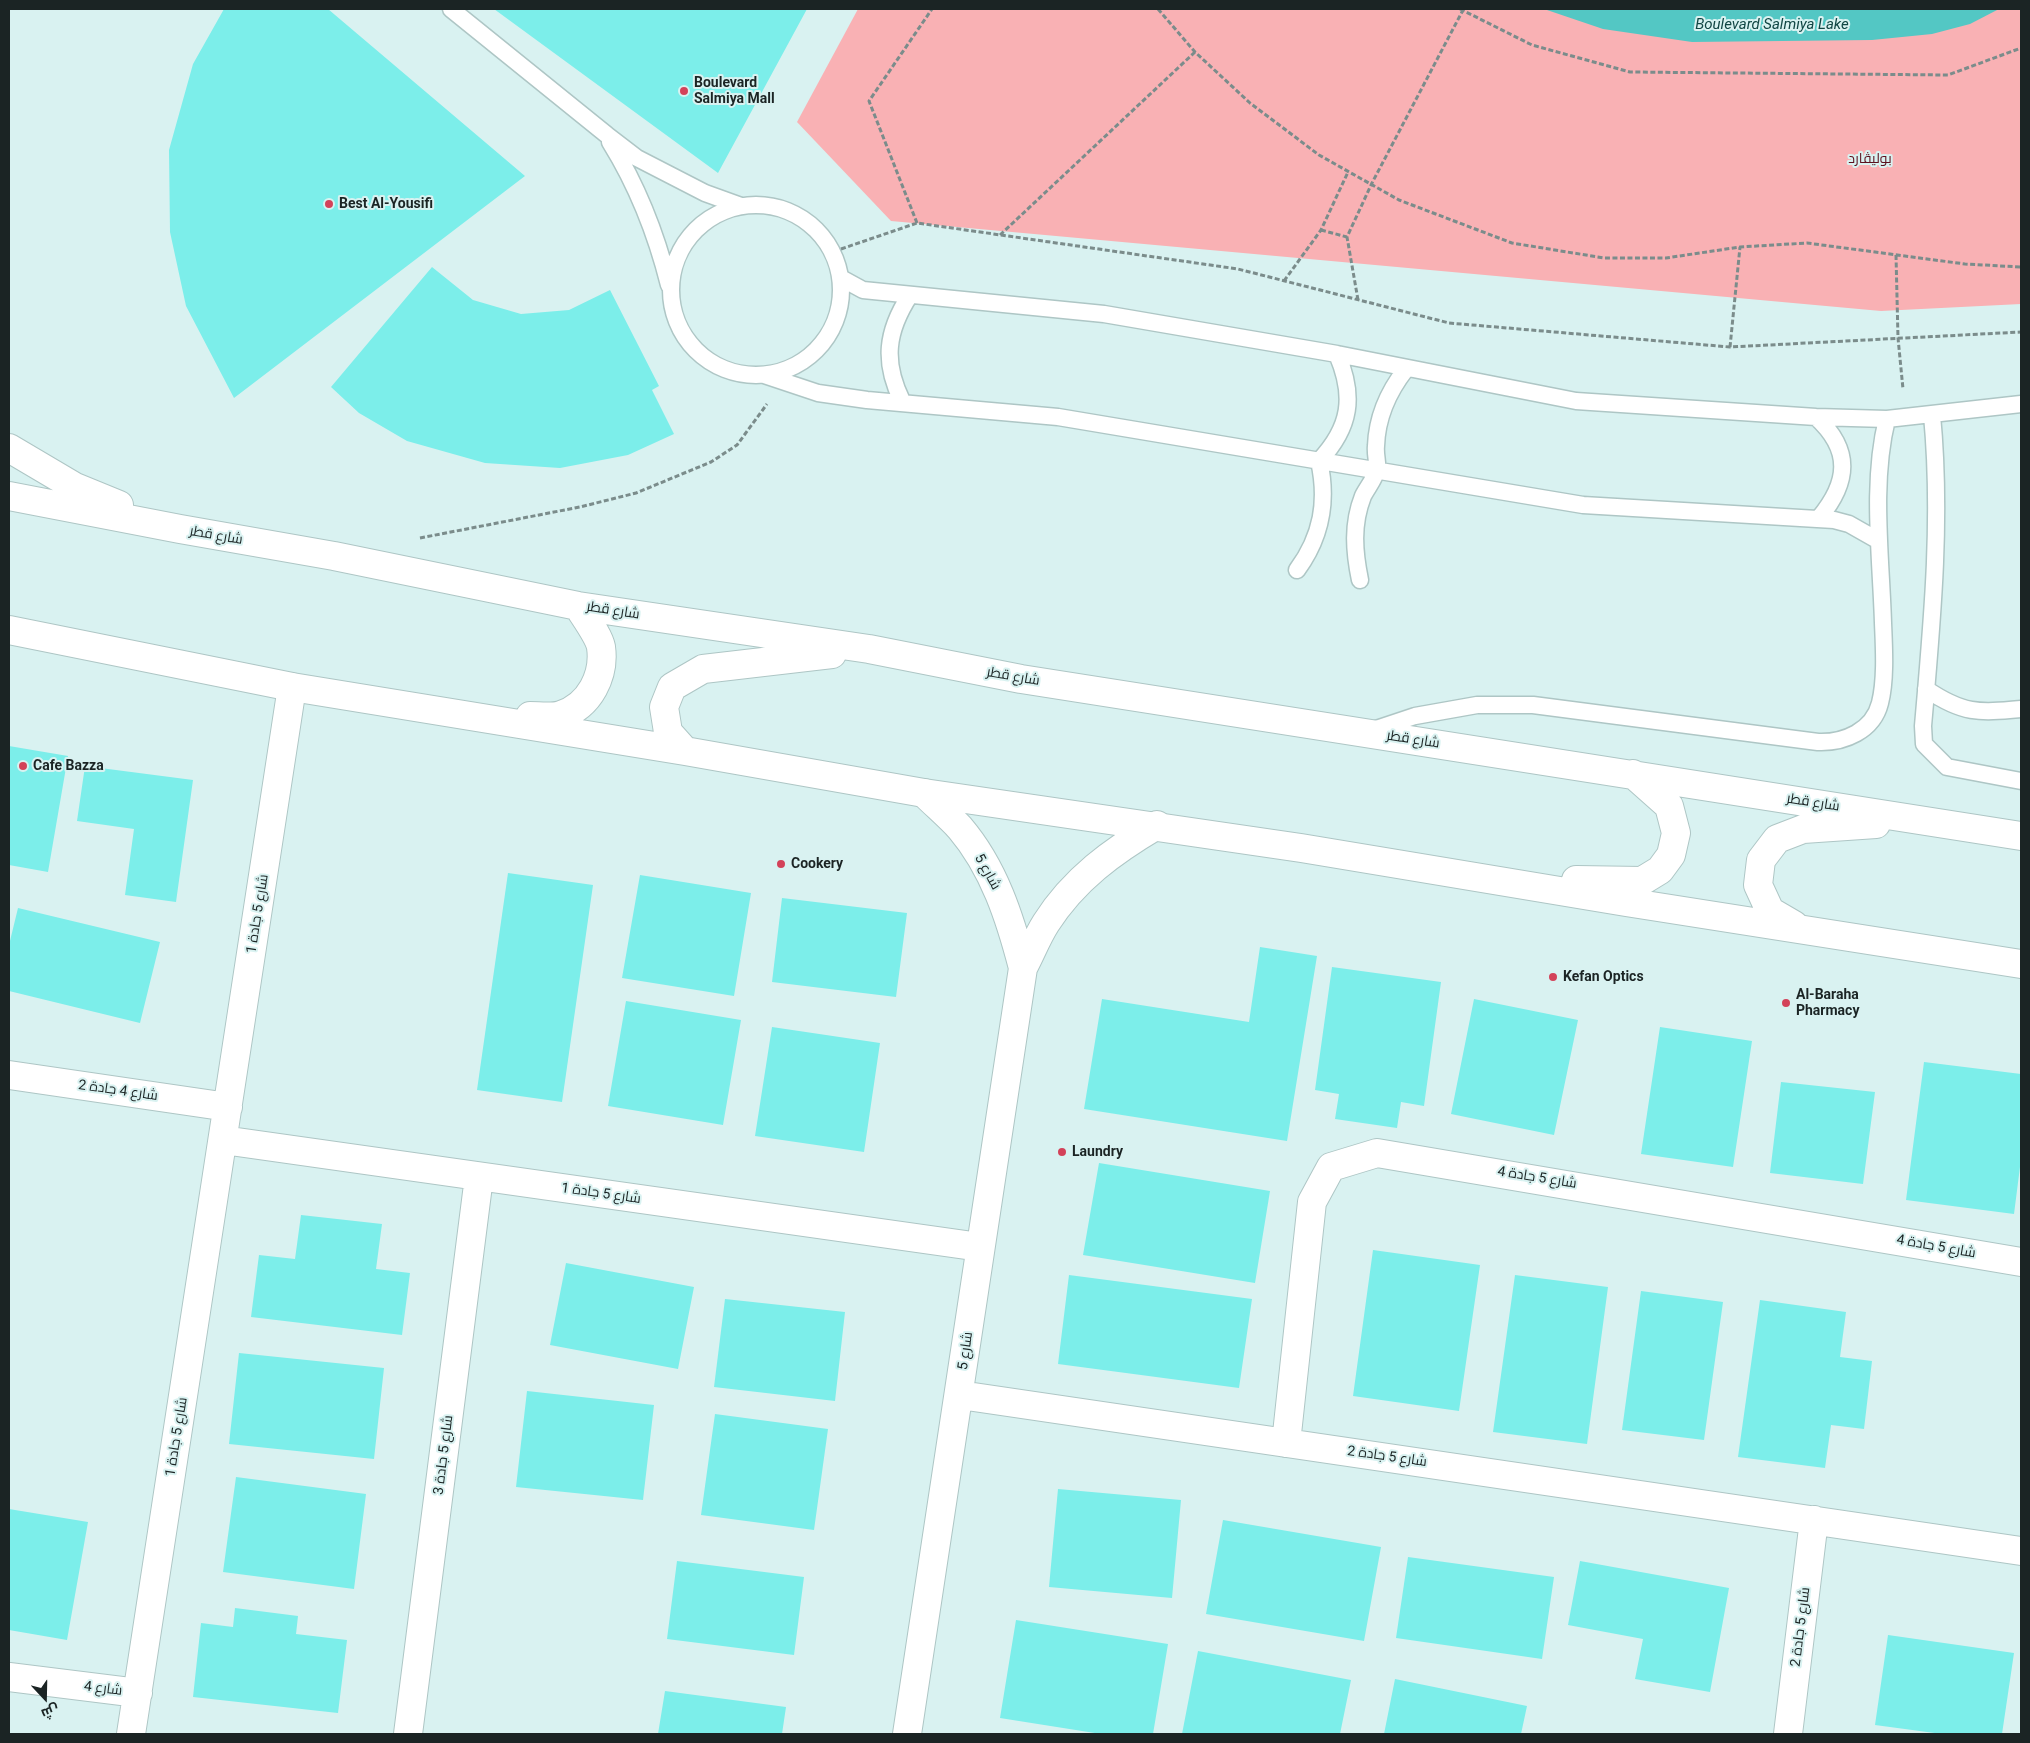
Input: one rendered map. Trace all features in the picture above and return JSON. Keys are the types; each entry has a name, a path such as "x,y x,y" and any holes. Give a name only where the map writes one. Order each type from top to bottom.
{"street":[{"path":"9,448 75,487 180,530"},
{"name":"شارع قطر","path":"9,496 180,530 334,556 578,606 869,649 1021,679 2021,836"},
{"path":"464,716 560,715 574,709 588,697 600,677 601,645 578,606"},
{"path":"9,630 292,687 685,751 924,793 1157,825 2021,964"},
{"path":"685,751 668,732 664,708 672,688 703,669 869,649"},
{"name":"شارع 5 جادة 1","path":"131,1734 292,687"},
{"path":"1470,876 1551,880 1642,881 1660,870 1671,855 1676,833 1669,806 1633,774"},
{"name":"شارع 5","path":"924,793 960,829 989,871 1010,917 1023,968"},
{"path":"1798,928 1770,911 1758,885 1761,860 1777,838 1803,829 1928,821"},
{"name":"شارع 5","path":"908,1734 1023,968 1046,923 1077,884 1114,851 1157,825"},
{"name":"شارع 4 جادة 2","path":"9,1075 228,1107"},
{"name":"شارع 5 جادة 1","path":"223,1140 980,1247"},
{"name":"شارع 5 جادة 4","path":"1286,1443 1312,1202 1330,1167 1377,1153 2021,1262"},
{"name":"شارع 5 جادة 3","path":"408,1734 479,1176"},
{"name":"شارع 5 جادة 2","path":"960,1394 2021,1551"},
{"name":"شارع 5 جادة 2","path":"1788,1734 1814,1520"},
{"name":"شارع 4","path":"9,1677 138,1693"}],"lane":[{"path":"451,9 606,136 637,158 705,193 741,206 768,206 794,214 816,230 833,252 841,278 841,305 832,331 815,353 792,368 764,375 735,373 709,362 688,342 674,317 670,288 659,246 644,204 627,169 606,136"},
{"path":"670,288 676,260 691,235 714,216 741,206"},
{"path":"841,278 863,290 1104,314 1337,354 1576,401 1816,417 1887,419 2021,404"},
{"path":"902,402 894,384 889,347 900,311 910,295"},
{"path":"1319,461 1333,446 1342,429 1348,411 1349,391 1345,372 1337,354"},
{"path":"1360,580 1354,542 1356,523 1364,496 1377,470 1375,449 1379,420 1393,386 1406,368"},
{"path":"764,375 782,383 818,393 867,400 1058,417 1583,505 1819,518 1849,524 1879,541"},
{"path":"1932,415 1936,456 1936,558 1926,689 1924,744 1947,767 2021,781"},
{"path":"1816,417 1830,430 1839,447 1843,466 1841,485 1832,503 1819,518"},
{"path":"1366,733 1415,716 1477,705 1533,705 1818,742 1844,740 1866,725 1880,703 1884,652 1879,541 1881,450 1887,419"},
{"path":"1297,570 1309,554 1322,518 1324,479 1319,461"},
{"path":"1926,689 1962,710 1987,712 2021,709"}],"path":[{"path":"917,223 869,101 932,9"},
{"path":"1158,9 1194,52 1250,103 1319,155 1372,183 1399,200 1512,243 1604,258 1666,258 1740,247 1807,243 1965,264 2021,267"},
{"path":"1358,300 1347,237 1372,183 1462,10 1532,45 1630,72 1948,76 2021,48"},
{"path":"999,235 1194,52"},
{"path":"1284,281 1321,230 1348,172"},
{"path":"833,252 917,223 1238,270 1449,323 1730,347 2021,332"},
{"path":"1321,230 1347,237"},
{"path":"1730,347 1740,247"},
{"path":"1896,255 1898,338 1906,418"},
{"path":"410,540 580,507 636,493 711,462 737,445 782,383"}],"green space":[{"name":"بوليڤارد","path":"858,9 2021,9 2021,304 1881,311 891,221 797,122"}],"water":[{"name":"Boulevard Salmiya Lake","path":"1544,9 1999,9 1970,24 1932,34 1872,40 1692,42 1603,29"}],"building":[{"name":"Best Al-Yousifi","path":"224,9 328,9 525,176 234,398 186,306 170,232 169,150 193,64"},
{"name":"Boulevard Salmiya Mall","path":"494,9 807,9 718,173"},
{"path":"432,267 473,300 521,314 569,310 610,290 659,386 652,390 674,434 628,455 560,468 485,463 407,441 359,413 331,387"},
{"path":"9,746 68,756 48,872 9,865"},
{"path":"85,766 193,780 176,902 125,895 134,829 77,821"},
{"path":"508,873 593,885 562,1102 477,1090"},
{"path":"640,875 751,893 734,996 622,978"},
{"path":"782,898 907,913 896,997 772,982"},
{"path":"18,908 160,942 140,1023 9,991 9,945"},
{"path":"1260,947 1317,956 1287,1141 1084,1109 1102,999 1249,1022"},
{"path":"1332,967 1441,982 1424,1106 1401,1102 1397,1128 1335,1119 1339,1094 1315,1090"},
{"path":"1474,999 1578,1020 1554,1135 1451,1114"},
{"path":"626,1001 741,1020 723,1125 608,1106"},
{"path":"772,1027 880,1043 864,1152 755,1136"},
{"path":"1660,1027 1752,1041 1733,1167 1641,1154"},
{"path":"1924,1062 2021,1074 2021,1159 2014,1214 1906,1200"},
{"path":"1781,1082 1875,1092 1863,1184 1770,1173"},
{"path":"1099,1163 1270,1191 1255,1283 1083,1255"},
{"path":"301,1215 382,1224 376,1269 410,1273 402,1335 251,1317 259,1255 295,1259"},
{"path":"1373,1250 1480,1265 1459,1411 1353,1396"},
{"path":"566,1263 694,1287 678,1369 550,1345"},
{"path":"1069,1275 1252,1299 1239,1388 1058,1364"},
{"path":"1515,1275 1608,1287 1587,1444 1493,1432"},
{"path":"1641,1291 1723,1302 1704,1440 1622,1430"},
{"path":"725,1299 845,1312 835,1401 714,1387"},
{"path":"1760,1300 1846,1312 1840,1357 1872,1361 1864,1429 1831,1425 1825,1468 1738,1457"},
{"path":"239,1353 384,1368 374,1459 229,1444"},
{"path":"527,1391 654,1405 643,1500 516,1487"},
{"path":"715,1414 828,1429 814,1530 701,1515"},
{"path":"236,1477 366,1494 354,1589 223,1572"},
{"path":"1058,1489 1181,1500 1172,1598 1049,1587"},
{"path":"9,1509 88,1522 67,1640 9,1630"},
{"path":"1223,1520 1381,1547 1364,1641 1206,1614"},
{"path":"1408,1557 1554,1577 1542,1659 1396,1638"},
{"path":"677,1561 804,1577 794,1655 667,1639"},
{"path":"1580,1561 1729,1588 1710,1692 1635,1679 1643,1639 1568,1625"},
{"path":"235,1608 298,1616 296,1634 347,1640 338,1713 193,1697 201,1623 233,1627"},
{"path":"1016,1620 1168,1644 1153,1734 1101,1734 1000,1718"},
{"path":"1888,1635 2014,1653 2002,1734 1942,1734 1875,1725"},
{"path":"1198,1651 1351,1680 1340,1734 1182,1734"},
{"path":"1395,1679 1527,1706 1521,1734 1384,1734"},
{"path":"665,1691 786,1707 782,1734 658,1734"}],"place":[{"name":"Boulevard Salmiya Mall","path":"684,91"},
{"name":"Best Al-Yousifi","path":"329,204"},
{"name":"Cafe Bazza","path":"23,766"},
{"name":"Cookery","path":"781,864"},
{"name":"Kefan Optics","path":"1553,977"},
{"name":"Al-Baraha Pharmacy","path":"1786,1003"},
{"name":"Laundry","path":"1062,1152"}]}
